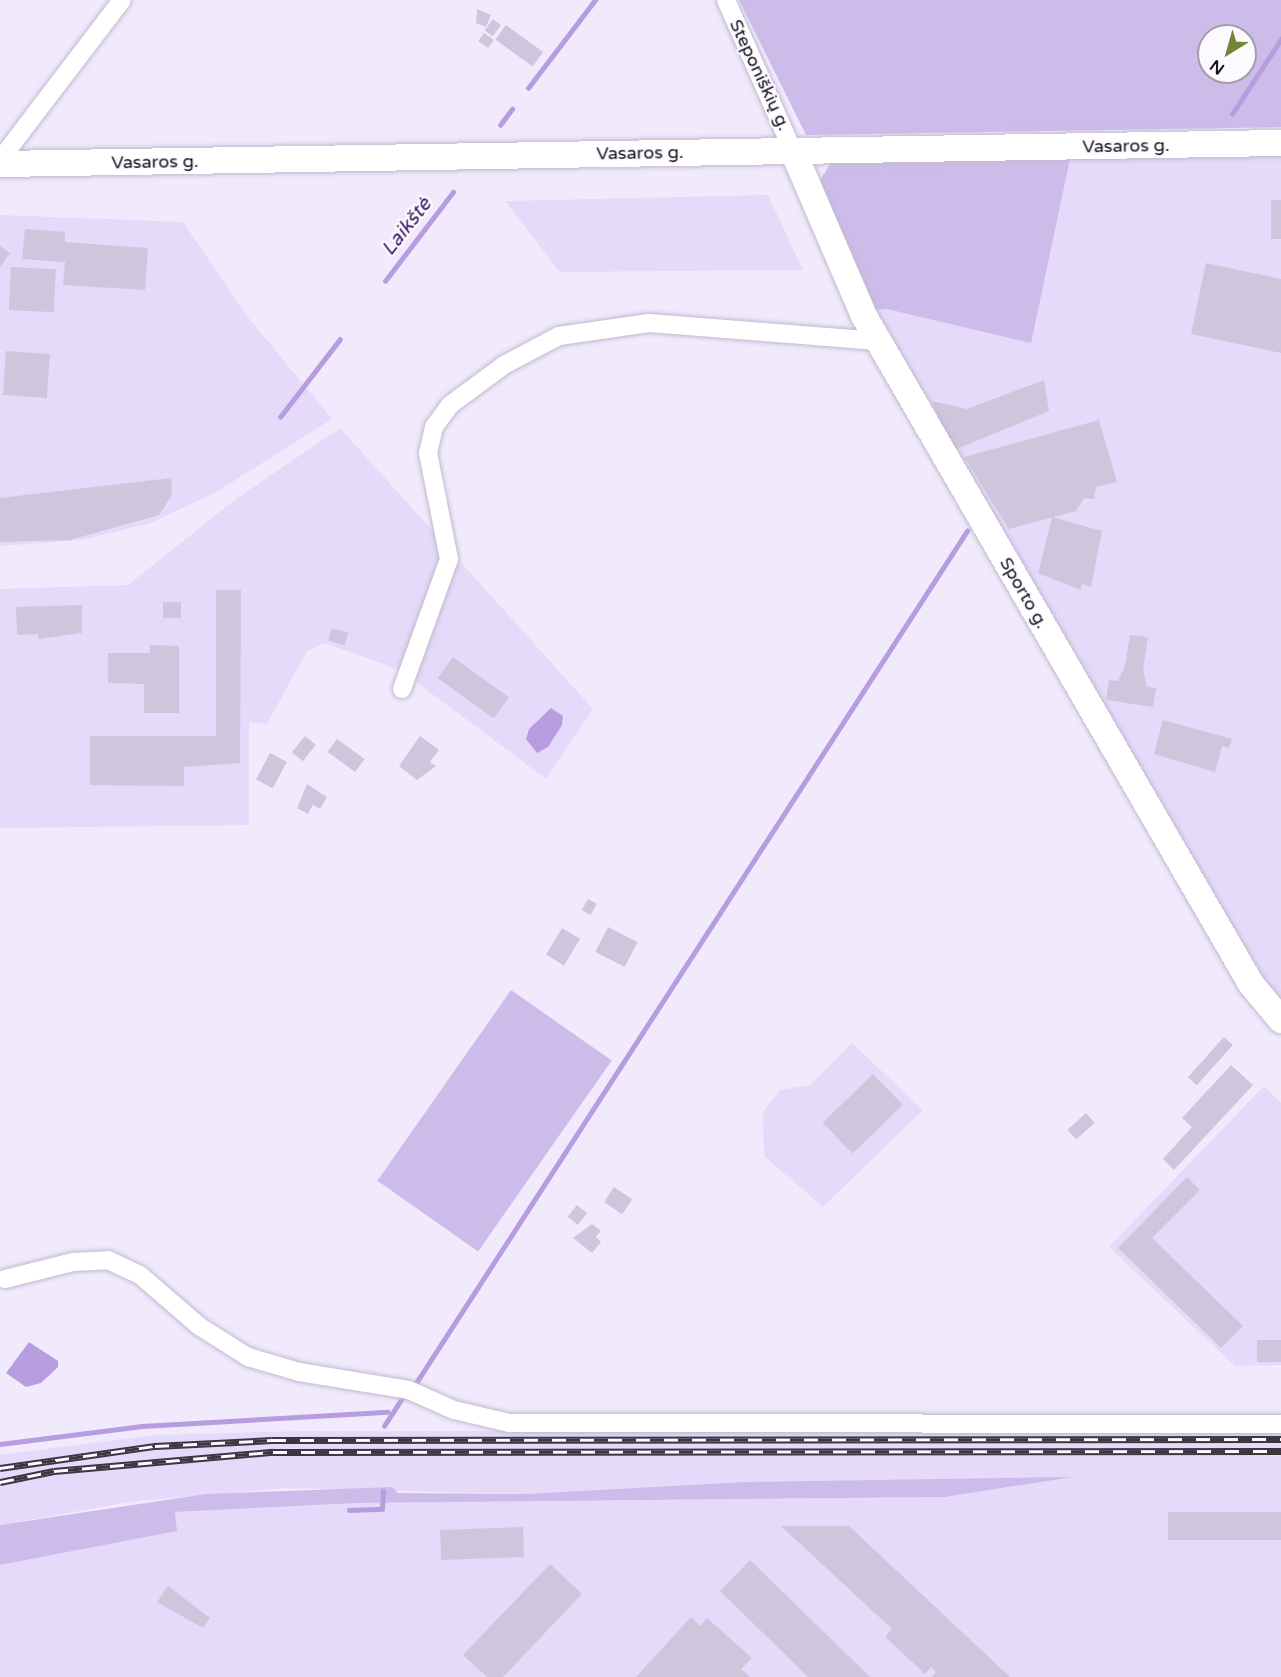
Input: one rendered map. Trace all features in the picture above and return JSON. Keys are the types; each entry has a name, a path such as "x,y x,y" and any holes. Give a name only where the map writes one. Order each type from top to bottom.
{"street":[{"path":"0,162 122,0"},
{"name":"Steponiškių g.","path":"726,0 794,151"},
{"name":"Vasaros g.","path":"0,162 1281,143"},
{"name":"Sporto g.","path":"794,151 810,200 878,341 1251,984 1281,1020"},
{"path":"402,689 449,560 428,453 434,427 450,405 504,365 559,336 649,322 878,341"},
{"path":"4,1279 72,1262 108,1260 140,1275 199,1326 248,1357 299,1372 409,1390 454,1410 509,1423 1281,1424"}],"shaded area":[{"path":"739,0 1281,0 1281,127 806,135"},
{"path":"1281,154 1281,1000 1260,973 871,310 887,309 1070,159"},
{"path":"1070,159 1031,343 887,309 871,310 819,195 820,180 832,161"},
{"path":"768,195 803,270 560,272 505,201"},
{"path":"0,215 183,222 247,316 332,419 218,491 151,523 81,540 0,546"},
{"path":"340,428 593,709 546,779 400,670 325,643 307,651 267,724 249,722 249,825 0,828 0,589 128,585 236,499"},
{"path":"551,708 563,716 562,725 548,747 537,753 526,739 529,729"},
{"path":"511,990 612,1061 478,1251 377,1181"},
{"path":"852,1043 923,1110 823,1207 764,1156 763,1112 780,1090 810,1085"},
{"path":"1264,1086 1281,1103 1281,1365 1235,1366 1109,1247"},
{"path":"29,1342 58,1361 58,1367 41,1383 26,1387 6,1373"},
{"path":"301,1431 1281,1431 1281,1677 0,1677 0,1565 176,1531 175,1512 358,1503 945,1497 1067,1478 745,1482 523,1494 286,1488 136,1501 0,1525 0,1455 156,1435"},
{"path":"1073,1477 945,1497 358,1503 175,1512 177,1531 0,1565 0,1525 206,1494 392,1487 398,1493 523,1494 745,1482"}],"building":[{"path":"477,9 491,15 486,27 476,23"},
{"path":"493,19 501,25 493,36 485,30"},
{"path":"506,25 543,52 533,67 495,40"},
{"path":"484,33 494,40 488,48 478,41"},
{"path":"1271,200 1281,200 1281,239 1271,239"},
{"path":"25,229 65,232 65,242 148,248 145,290 63,285 65,262 22,259"},
{"path":"0,246 10,253 0,267"},
{"path":"1206,263 1281,279 1281,353 1191,334"},
{"path":"11,267 56,269 54,312 9,310"},
{"path":"6,351 50,354 47,398 3,395"},
{"path":"1044,380 1049,411 952,451 932,401 967,409"},
{"path":"1099,420 1117,482 1096,487 1094,499 1084,498 1076,511 1009,529 964,457"},
{"path":"171,478 172,495 159,515 70,540 0,542 0,498"},
{"path":"1052,517 1102,531 1091,587 1082,584 1080,590 1038,573"},
{"path":"216,590 241,590 240,763 184,767 184,786 90,785 90,736 216,736"},
{"path":"163,602 181,602 181,618 163,618"},
{"path":"82,605 82,633 38,639 38,634 17,635 16,607"},
{"path":"332,628 348,633 344,645 328,640"},
{"path":"1130,635 1148,637 1143,670 1147,687 1156,688 1153,707 1106,700 1109,680 1118,681 1125,666"},
{"path":"150,645 179,646 179,713 144,713 144,684 108,683 108,653 150,653"},
{"path":"453,657 509,698 494,719 438,678"},
{"path":"1163,720 1232,739 1229,748 1222,746 1215,772 1154,754"},
{"path":"305,736 316,745 303,761 292,752"},
{"path":"420,736 439,750 430,762 436,766 417,780 399,766"},
{"path":"337,739 365,759 355,772 328,752"},
{"path":"270,753 287,762 273,788 256,779"},
{"path":"307,784 327,797 320,809 313,805 308,814 297,808"},
{"path":"588,899 597,904 590,915 582,910"},
{"path":"608,927 637,942 625,967 595,952"},
{"path":"562,928 580,939 564,965 546,955"},
{"path":"1224,1037 1233,1045 1197,1085 1188,1077"},
{"path":"1231,1065 1253,1085 1174,1170 1163,1159 1192,1127 1182,1118"},
{"path":"873,1074 903,1105 853,1154 823,1123"},
{"path":"1086,1113 1095,1123 1076,1139 1067,1130"},
{"path":"1187,1177 1200,1190 1152,1238 1243,1326 1221,1348 1118,1248"},
{"path":"614,1187 632,1199 622,1214 604,1202"},
{"path":"577,1205 587,1213 578,1225 568,1217"},
{"path":"592,1224 601,1231 596,1237 601,1242 592,1253 573,1238"},
{"path":"1257,1340 1281,1340 1281,1362 1257,1362"},
{"path":"1168,1512 1281,1512 1281,1540 1168,1540"},
{"path":"781,1526 849,1526 1010,1677 932,1677 936,1672 931,1667 925,1674 885,1637 892,1629"},
{"path":"523,1527 524,1557 441,1560 440,1530"},
{"path":"750,1560 870,1677 808,1677 720,1591"},
{"path":"550,1564 582,1594 503,1677 487,1677 463,1655"},
{"path":"168,1586 210,1618 203,1628 157,1602"},
{"path":"691,1617 700,1626 707,1618 752,1658 741,1669 750,1677 636,1677"}],"waterway":[{"name":"Laikštė","path":"528,88 595,0"},
{"path":"1232,114 1281,39"},
{"name":"Laikštė","path":"500,125 512,109"},
{"name":"Laikštė","path":"385,281 453,192"},
{"name":"Laikštė","path":"280,417 340,339"},
{"path":"416,1383 967,531"},
{"path":"384,1426 403,1397"},
{"path":"0,1444 142,1426 388,1412"},
{"path":"349,1510 382,1509 383,1491"}],"railway":[{"path":"0,1468 155,1446 272,1440 1281,1439"},
{"path":"0,1482 54,1471 273,1452 1281,1451"}]}
